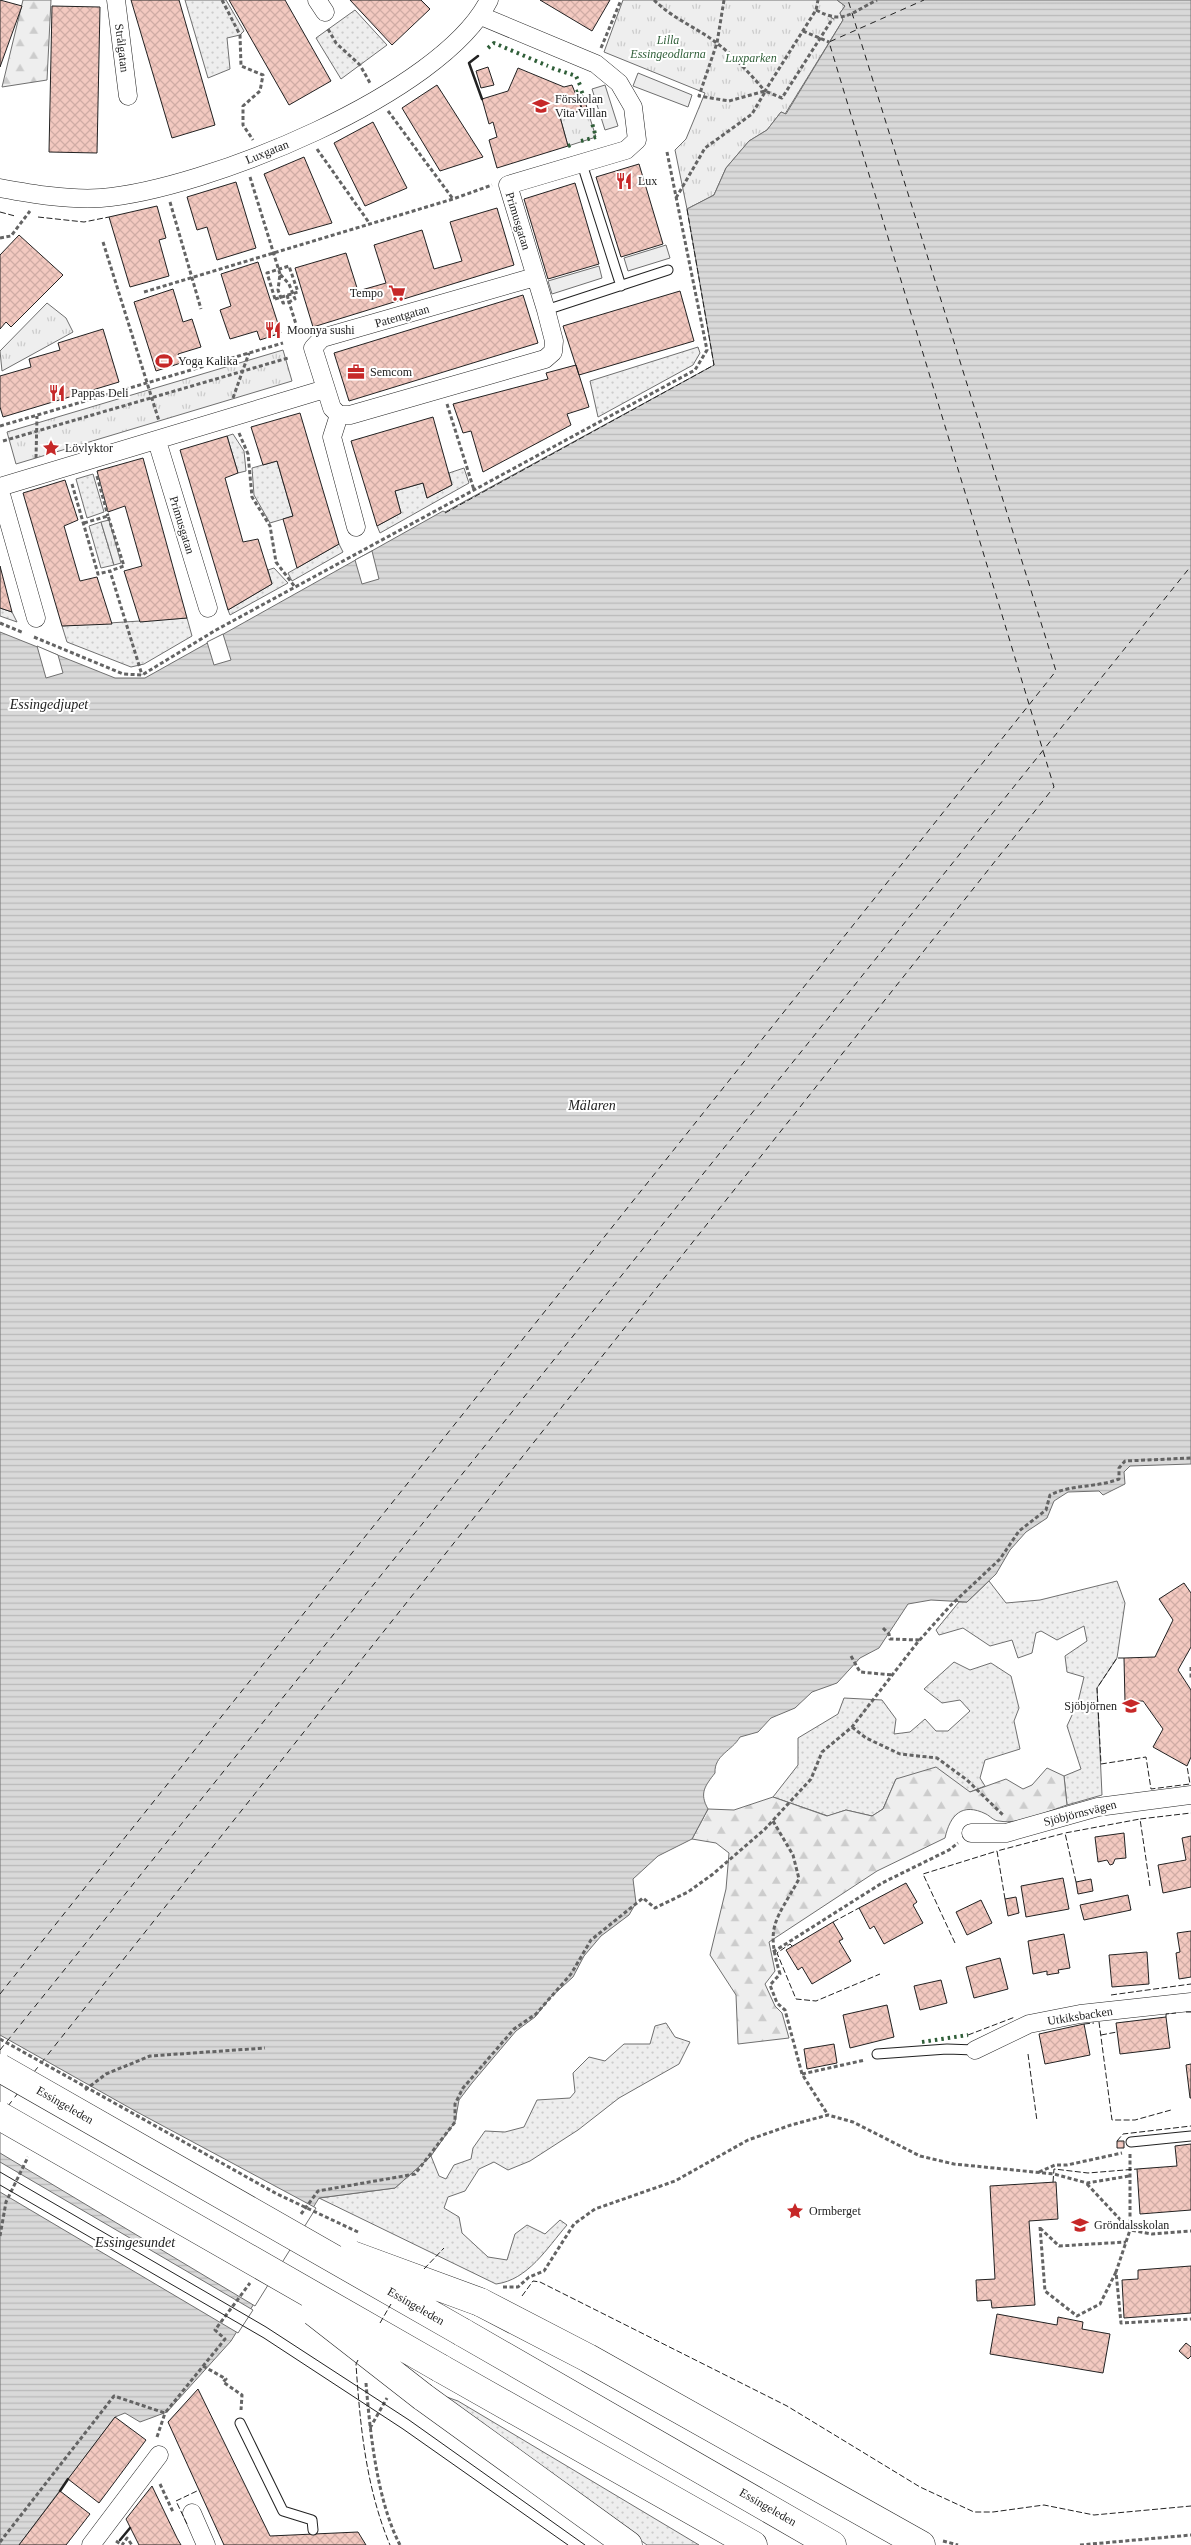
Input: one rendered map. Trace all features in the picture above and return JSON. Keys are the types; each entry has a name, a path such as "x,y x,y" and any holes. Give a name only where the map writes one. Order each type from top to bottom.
{"highway":[{"name":"Essingeleden","path":"0,2068 832,2545"},
{"path":"0,2116 753,2545"},
{"path":"279,2228 480,2302 588,2358 921,2545"},
{"path":"240,2254 423,2398 628,2545"}],"street":[{"name":"Strålgatan","path":"116,0 128,96"},
{"name":"Luxgatan","path":"0,188 36,195 102,198 165,186 278,148 376,93 434,64 481,16 489,0"},
{"name":"Primusgatan","path":"339,415 350,416 544,359 553,352 554,341 546,310 508,185 626,150 637,140 633,107 619,83 596,64 481,16"},
{"name":"Patentgatan","path":"324,389 313,348 322,338 536,277"},
{"path":"36,618 0,489 324,389 332,408 339,415 332,437 356,527"},
{"name":"Primusgatan","path":"157,441 208,608"},
{"name":"Sjöbjörnsvägen","path":"970,1833 1006,1833 1098,1807 1191,1795"},
{"name":"Utkiksbacken","path":"975,2050 1029,2024 1080,2014 1191,2002"},
{"path":"91,2545 159,2455"},
{"path":"184,2514 206,2545"}],"lane":[{"path":"582,164 621,286"},
{"path":"546,310 668,270"},
{"path":"877,2054 947,2049 975,2050"},
{"path":"1130,2147 1191,2136"},
{"path":"240,2423 283,2511 312,2520 313,2530"}],"path":[{"path":"222,0 240,35 241,66 262,75 260,91 243,106 243,125 253,141"},
{"path":"599,52 621,0"},
{"path":"654,0 666,12 717,43 741,64 766,91 782,98 832,18"},
{"path":"724,0 717,43 699,96 729,101 766,91"},
{"path":"676,198 705,148 752,114 816,10 818,0"},
{"path":"816,10 832,18 842,17 876,0"},
{"path":"322,11 336,43 360,65 376,93 454,199"},
{"path":"803,31 829,42"},
{"path":"316,146 370,224"},
{"path":"0,623 123,674 142,675 216,630 695,370 707,350 667,152"},
{"path":"248,171 272,254 280,274 289,284 295,299 283,304 278,290 280,274"},
{"path":"144,292 454,199 494,184"},
{"path":"169,199 201,309"},
{"path":"0,238 11,236 31,210"},
{"path":"103,242 160,421"},
{"path":"290,266 298,292 275,299 267,273 278,269 290,266"},
{"path":"287,295 300,338"},
{"path":"0,426 283,343"},
{"path":"232,399 249,353"},
{"path":"3,441 288,358"},
{"path":"446,398 474,490"},
{"path":"36,459 37,416"},
{"path":"237,428 248,454 252,496 270,526 276,562 295,588"},
{"path":"70,476 98,574 110,571 124,566 95,469"},
{"path":"84,523 108,516"},
{"path":"110,571 142,675"},
{"path":"624,1914 643,1898 655,1908 688,1892 713,1874 773,1822 811,1779 822,1752 852,1727 920,1640 950,1606 1000,1559 1019,1531 1046,1510 1050,1495 1064,1488 1105,1484 1119,1479 1119,1468 1125,1461 1191,1458"},
{"path":"883,1628 889,1634 890,1640 920,1640"},
{"path":"851,1656 860,1672 892,1675"},
{"path":"1191,1667 1191,1678"},
{"path":"852,1727 866,1738 900,1754 937,1758 967,1780 1002,1814"},
{"path":"773,1822 793,1855 798,1879 773,1926 771,1938 780,1974 770,1985 777,2003 785,2010 802,2074 828,2116"},
{"path":"774,1952 882,1882 949,1850 970,1833"},
{"path":"0,2039 277,2194 360,2233"},
{"path":"802,2074 867,2060 877,2054"},
{"path":"518,2287 529,2278 544,2271 574,2224 596,2210 674,2181 748,2140 791,2124 828,2116 853,2122 920,2156 954,2164 1038,2172 1087,2183 1130,2176"},
{"path":"1038,2172 1055,2165 1067,2165 1130,2147"},
{"path":"1126,2242 1059,2246 1040,2227 1045,2291 1077,2316 1100,2304 1116,2272 1126,2242 1130,2230 1130,2162"},
{"path":"1087,2183 1130,2230 1152,2234 1191,2231"},
{"path":"1116,2272 1122,2323 1191,2319"},
{"path":"203,2366 226,2379 223,2382 242,2395"},
{"path":"366,2380 370,2428 390,2518 400,2545"},
{"path":"370,2428 381,2409"},
{"path":"157,2437 165,2413"},
{"path":"160,2484 184,2514"},
{"path":"1080,2545 1191,2535"},
{"path":"119,2536 115,2540 122,2545 127,2538 132,2545"}],"green space":[{"path":"23,0 51,0 47,80 2,87"},
{"path":"185,0 226,0 244,31 240,35 227,38 230,69 208,78"},
{"name":"Luxparken","path":"623,0 837,0 845,6 840,13 843,20 785,114 781,112 767,130 749,141 726,168 714,195 687,209 675,150 686,139 705,93 604,52"},
{"path":"355,10 387,45 341,79 316,38"},
{"path":"587,109 596,137 568,146 560,117"},
{"path":"47,303 66,318 73,332 2,371 0,351"},
{"path":"698,347 700,353 693,365 598,417 590,381"},
{"path":"283,350 292,381 16,464 7,432"},
{"path":"233,434 244,451 246,471 238,473 227,436"},
{"path":"277,461 293,516 270,523 254,495 252,468"},
{"path":"464,468 469,483 380,533 377,526 401,513 395,491 423,483 427,498 452,485 449,473"},
{"path":"93,474 104,512 87,518 76,479"},
{"path":"109,520 121,563 114,565 101,522"},
{"path":"101,522 114,565 101,568 89,526"},
{"path":"339,544 343,552 292,581 288,573"},
{"path":"274,568 288,583 230,615 228,610 272,584 268,570"},
{"path":"0,608 12,612 17,622 0,616"},
{"path":"187,618 192,636 144,664 131,667 67,642 62,626"},
{"path":"989,1581 1006,1603 1040,1600 1117,1581 1125,1603 1117,1658 1097,1688 1102,1795 1067,1805 1064,1776 1081,1769 1067,1726 1078,1702 1084,1677 1067,1672 1065,1656 1087,1641 1084,1626 1057,1640 1041,1631 1036,1633 1032,1653 1018,1658 1012,1640 990,1646 963,1628 939,1635 936,1630 959,1602 967,1602"},
{"path":"954,1662 970,1670 991,1663 1011,1676 1019,1708 1014,1721 1020,1749 985,1760 980,1778 985,1786 970,1792 896,1779 883,1809 872,1816 846,1810 828,1816 773,1797 798,1765 798,1738 838,1714 844,1698 882,1700 896,1719 894,1734 910,1732 925,1719 936,1731 948,1731 970,1711 960,1700 942,1703 924,1689"},
{"path":"936,1767 970,1792 1006,1779 1023,1789 1032,1785 1047,1768 1064,1776 1067,1805 1043,1814 1007,1822 995,1820 978,1811 964,1810 954,1817 945,1838 877,1871 769,1942 775,1971 765,1984 775,2006 782,2013 789,2038 738,2044 736,1995 710,1955 726,1889 729,1853 716,1843 692,1839 708,1809 734,1810 773,1797 827,1816 846,1810 872,1816 883,1809 896,1779"},
{"path":"666,2023 675,2037 690,2042 679,2064 619,2098 578,2130 530,2161 508,2170 494,2162 479,2169 465,2191 448,2197 444,2208 459,2217 462,2233 488,2257 507,2260 515,2234 527,2225 545,2234 560,2220 567,2225 536,2262 518,2276 496,2284 319,2198 395,2188 431,2156 439,2176 446,2179 454,2165 471,2159 473,2148 485,2131 505,2132 524,2127 537,2100 570,2098 575,2092 573,2073 589,2057 605,2061 624,2044 650,2044 655,2026"},
{"path":"441,2395 458,2401 699,2545 647,2545"}],"shaded area":[{"path":"638,73 692,95 688,107 633,86"},
{"path":"605,85 618,126 605,130 592,89"},
{"path":"666,245 670,258 628,271 624,258"},
{"path":"599,266 602,278 552,294 548,281"}],"water":[{"name":"Mälaren","path":"837,0 1191,0 1191,1464 1130,1466 1124,1472 1125,1484 1103,1495 1099,1491 1068,1492 1054,1501 1047,1518 1026,1532 1010,1550 996,1574 967,1602 931,1600 908,1604 879,1648 860,1658 837,1683 812,1692 795,1708 771,1718 758,1732 740,1737 717,1762 715,1773 704,1790 705,1803 708,1809 692,1839 658,1856 633,1879 636,1903 629,1915 601,1936 584,1956 573,1977 550,1998 535,2017 516,2031 472,2083 459,2100 455,2122 431,2156 395,2188 319,2198 231,2341 167,2412 140,2422 125,2413 115,2417 19,2545 0,2545 0,632 115,678 145,678 443,511 445,512 714,365 687,209 714,195 726,168 749,141 767,130 781,112 786,114 843,20 840,13 845,6"}],"pier":[{"path":"372,551 379,579 362,584 355,560"},
{"path":"223,634 231,660 214,665 207,642"},
{"path":"37,646 58,655 63,673 46,678"},
{"path":"0,2035 137,2112 316,2208 255,2306 0,2153"},
{"path":"0,2162 253,2310 238,2333 0,2192"}],"building":[{"path":"0,0 22,6 0,67"},
{"path":"131,0 179,0 215,125 172,138"},
{"path":"229,0 285,0 331,81 289,105"},
{"path":"350,0 421,0 430,9 392,45"},
{"path":"540,0 610,0 592,31"},
{"path":"52,6 100,7 97,153 49,152"},
{"path":"488,67 494,85 481,88 476,71"},
{"path":"518,68 564,87 572,85 582,110 560,117 568,146 497,168 489,140 497,137 493,122 489,124 482,99 508,91"},
{"path":"437,85 483,157 440,171 402,108"},
{"path":"583,95 589,114 585,116 578,97"},
{"path":"373,122 407,188 365,206 334,143"},
{"path":"304,157 332,223 289,235 264,174"},
{"path":"639,164 663,244 621,257 596,177"},
{"path":"236,182 256,248 217,260 207,227 197,230 187,197"},
{"path":"575,183 599,264 548,279 524,199"},
{"path":"157,206 166,238 159,240 169,276 130,287 109,217"},
{"path":"497,208 514,265 313,327 295,268 346,253 358,291 386,283 374,245 422,230 434,269 462,261 450,222"},
{"path":"19,235 63,275 11,327 6,322 0,329 0,255"},
{"path":"258,262 281,333 260,340 257,331 230,339 220,310 231,306 221,274"},
{"path":"173,289 183,322 192,319 201,347 178,354 181,363 156,371 134,302"},
{"path":"680,291 694,341 579,375 563,326"},
{"path":"523,295 538,343 349,401 334,353"},
{"path":"103,329 119,382 3,417 0,407 0,376 31,367 29,359 60,350 58,343"},
{"path":"576,365 589,407 567,414 571,425 483,472 471,431 463,433 453,404 548,379 546,373"},
{"path":"300,413 339,544 297,568 283,519 293,516 277,461 263,465 251,427"},
{"path":"433,417 452,485 427,498 423,483 395,491 401,513 377,526 351,441"},
{"path":"227,436 238,473 225,478 243,542 258,539 272,584 228,610 180,450"},
{"path":"143,458 187,618 140,622 124,571 142,566 125,506 108,512 97,471"},
{"path":"65,480 78,520 64,526 80,581 97,577 112,624 62,626 23,493"},
{"path":"0,566 12,612 0,608"},
{"path":"1184,1583 1191,1593 1191,1647 1178,1670 1191,1690 1191,1757 1187,1766 1153,1747 1163,1729 1143,1701 1125,1702 1124,1658 1155,1657 1173,1620 1159,1599"},
{"path":"1124,1833 1126,1858 1115,1859 1113,1864 1110,1865 1107,1860 1098,1862 1095,1837"},
{"path":"1191,1836 1191,1887 1163,1893 1158,1865 1186,1860 1182,1838"},
{"path":"1063,1878 1069,1909 1026,1917 1021,1886"},
{"path":"1091,1879 1093,1891 1078,1894 1076,1882"},
{"path":"906,1883 917,1902 913,1905 923,1923 884,1944 874,1926 870,1929 859,1908"},
{"path":"1128,1895 1131,1910 1084,1920 1080,1905"},
{"path":"1016,1897 1019,1913 1008,1916 1005,1899"},
{"path":"981,1900 992,1923 967,1935 956,1912"},
{"path":"833,1922 843,1939 839,1941 851,1961 812,1984 802,1967 798,1970 786,1950"},
{"path":"1191,1931 1191,1977 1179,1979 1176,1953 1180,1952 1177,1933"},
{"path":"1064,1934 1070,1968 1058,1970 1059,1973 1047,1975 1047,1971 1033,1974 1028,1941"},
{"path":"1147,1952 1149,1984 1112,1987 1109,1955"},
{"path":"1000,1958 1008,1989 974,1998 966,1967"},
{"path":"941,1980 947,2003 920,2010 914,1986"},
{"path":"887,2005 894,2037 850,2048 843,2015"},
{"path":"1166,2017 1170,2048 1120,2054 1116,2023"},
{"path":"1084,2024 1090,2055 1045,2064 1039,2034"},
{"path":"834,2044 837,2063 807,2069 804,2049"},
{"path":"1191,2064 1191,2098 1190,2098 1186,2065"},
{"path":"1117,2141 1124,2141 1124,2148 1117,2148"},
{"path":"1191,2144 1191,2210 1140,2214 1137,2169 1177,2166 1175,2146"},
{"path":"1056,2182 1058,2219 1029,2221 1035,2305 992,2308 991,2300 977,2301 976,2280 995,2279 990,2186"},
{"path":"1191,2266 1191,2313 1124,2318 1122,2280 1138,2279 1138,2270"},
{"path":"997,2314 1057,2325 1058,2317 1083,2322 1082,2329 1110,2334 1103,2373 990,2354"},
{"path":"1186,2343 1191,2347 1191,2356 1188,2359 1179,2351"},
{"path":"198,2389 270,2536 358,2532 366,2545 224,2545 168,2422"},
{"path":"115,2417 146,2440 99,2503 68,2479"},
{"path":"152,2486 181,2545 139,2545 126,2519"},
{"path":"60,2491 90,2514 66,2545 19,2545"}],"ferry route":[{"path":"0,1994 1056,671 848,0"},
{"path":"34,2072 1054,787 829,42 924,0"},
{"path":"0,2050 1191,566"},
{"path":"8,2106 18,2093"}],"tram line":[{"path":"0,2172 266,2327 409,2420 585,2545"},
{"path":"0,2185 264,2338 403,2429 568,2545"}],"hedge":[{"path":"488,48 494,43 548,66"},
{"path":"552,68 576,76 580,85"},
{"path":"576,92 581,90 584,97"},
{"path":"581,141 596,137 592,123"},
{"path":"568,146 574,144"},
{"path":"922,2042 968,2035"}],"fence":[{"path":"445,513 714,365 687,209"},
{"path":"0,212 15,216"},
{"path":"38,217 84,222 109,217"},
{"path":"1124,1658 1117,1658 1097,1688 1101,1764 1146,1757 1151,1789 1190,1784 1187,1766"},
{"path":"1150,1886 1140,1819 1191,1813"},
{"path":"1076,1882 1065,1833 1140,1819"},
{"path":"1005,1899 997,1851 1065,1833"},
{"path":"955,1943 923,1874 997,1851"},
{"path":"833,1922 859,1908"},
{"path":"792,1946 790,1944 777,1953 796,1999 816,2001 880,1974"},
{"path":"1111,1995 1191,1984"},
{"path":"1186,2012 1191,2012"},
{"path":"1166,2017 1166,2014 1176,2013"},
{"path":"968,2035 1015,2017"},
{"path":"1099,2022 1112,2120 1135,2120 1171,2110"},
{"path":"1084,2024 1094,2023"},
{"path":"1101,2035 1117,2032"},
{"path":"1028,2054 1037,2121"},
{"path":"1117,2141 1123,2134 1191,2126"},
{"path":"1053,2182 1054,2169 1088,2173 1137,2169"},
{"path":"424,2269 444,2248"},
{"path":"522,2296 533,2281 540,2282 787,2406 920,2487 974,2512 993,2512 1044,2505 1094,2515 1191,2506"},
{"path":"380,2323 391,2304"},
{"path":"358,2360 356,2364 362,2433 375,2501 390,2545"},
{"path":"187,2524 176,2501 199,2490"}],"wall":[{"path":"478,56 469,63 482,99"},
{"path":"60,2491 68,2479"},
{"path":"120,2540 130,2528"}],"place":[{"name":"Förskolan Vita Villan","path":"541,106"},
{"name":"Lux","path":"624,181"},
{"name":"Tempo","path":"397,293"},
{"name":"Moonya sushi","path":"273,330"},
{"name":"Yoga Kalika","path":"164,361"},
{"name":"Semcom","path":"356,372"},
{"name":"Pappas Deli","path":"57,393"},
{"name":"Lövlyktor","path":"51,448"},
{"name":"Sjöbjörnen","path":"1131,1706"},
{"name":"Ormberget","path":"795,2211"},
{"name":"Gröndalsskolan","path":"1080,2225"}],"park label":[{"name":"Lilla Essingeodlarna","path":"668,47"}],"water label":[{"name":"Essingedjupet","path":"49,704"},
{"name":"Essingesundet","path":"135,2242"}]}
